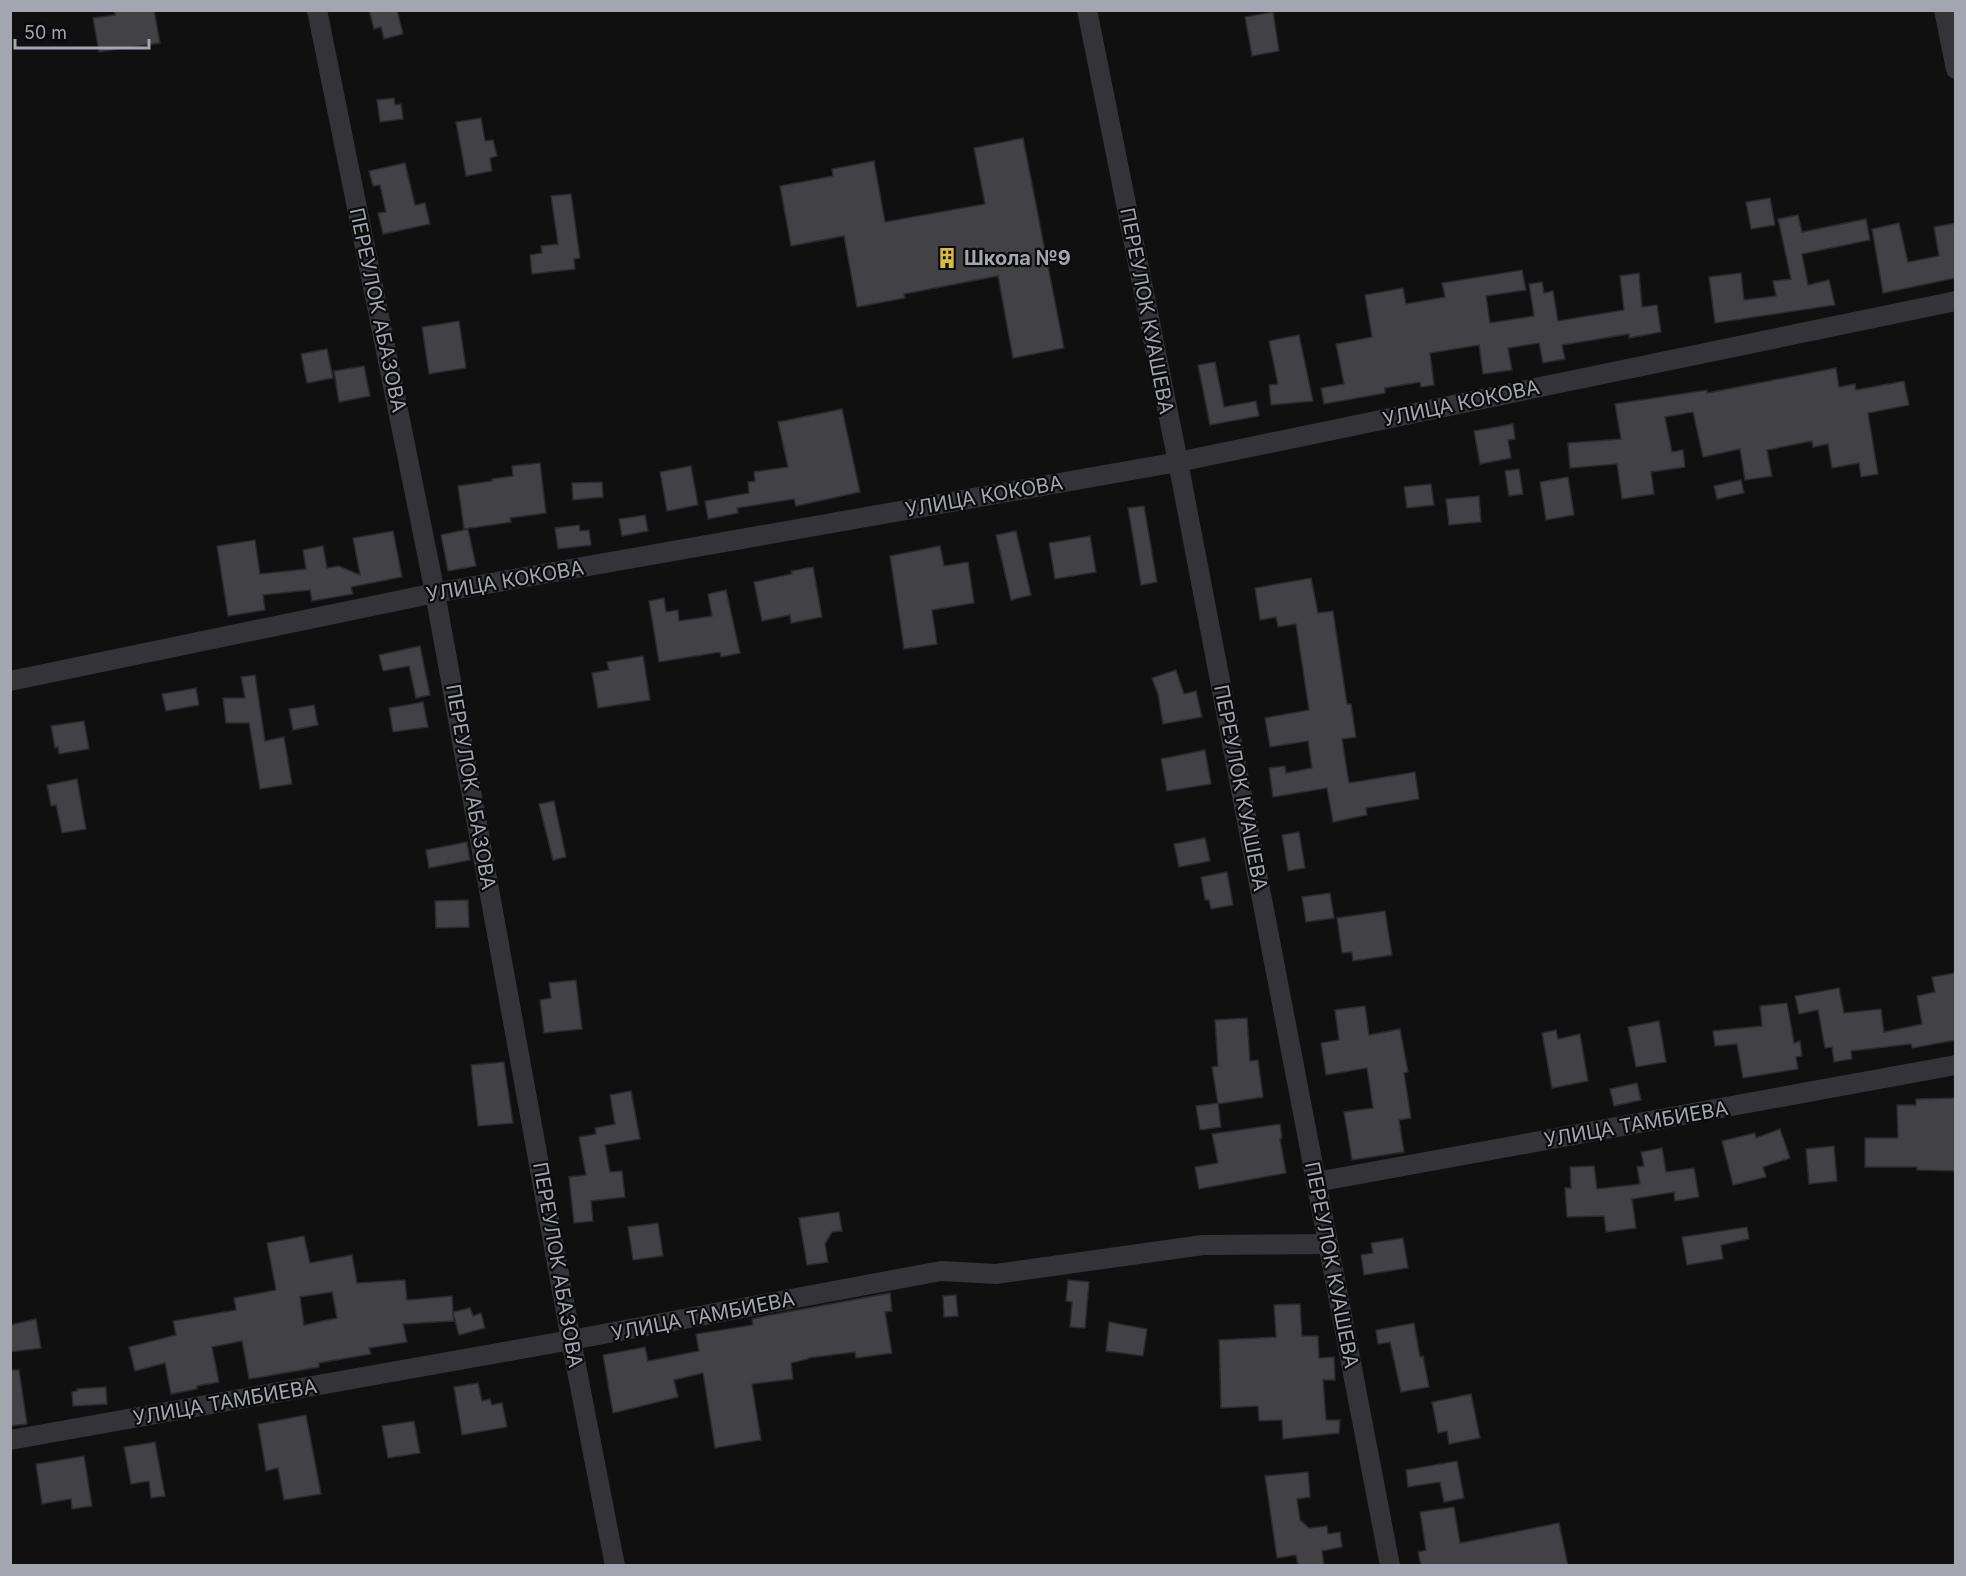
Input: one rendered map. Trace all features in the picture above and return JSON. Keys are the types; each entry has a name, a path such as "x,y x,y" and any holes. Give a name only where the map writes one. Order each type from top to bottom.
{"street":[{"name":"ПЕРЕУЛОК АБАЗОВА","path":"317,10 435,593 615,1566"},
{"name":"ПЕРЕУЛОК КУАШЕВА","path":"1087,10 1178,462 1390,1566"},
{"path":"1944,10 1956,69"},
{"name":"УЛИЦА КОКОВА","path":"10,681 435,593 1178,462 1956,301"},
{"name":"УЛИЦА ТАМБИЕВА","path":"1316,1182 1956,1065"},
{"name":"УЛИЦА ТАМБИЕВА","path":"10,1440 572,1340 941,1271 996,1274 1203,1245 1328,1244"}],"building":[{"path":"114,10 154,10 160,43 99,52 93,18 115,15"},
{"path":"369,10 397,10 403,34 384,39 381,27 374,29"},
{"path":"1273,12 1279,51 1252,56 1245,17"},
{"path":"394,98 395,105 401,104 403,119 380,122 377,100"},
{"path":"481,118 485,141 493,140 497,156 490,158 492,171 466,176 456,122"},
{"name":"Школа №9","path":"1023,138 1064,348 1013,358 998,276 904,294 905,298 857,307 844,236 791,246 780,186 833,176 832,169 874,161 885,222 985,204 974,148"},
{"path":"405,163 415,205 425,203 430,224 383,234 378,213 386,212 380,185 373,186 369,171"},
{"path":"571,194 580,258 574,259 575,269 532,274 530,255 542,253 541,246 558,244 551,196"},
{"path":"1770,198 1775,225 1751,229 1746,202"},
{"path":"1798,215 1802,232 1866,219 1870,240 1802,254 1808,285 1829,280 1835,305 1715,323 1709,277 1741,273 1744,300 1776,296 1773,281 1791,279 1778,219"},
{"path":"1899,223 1908,262 1939,256 1934,227 1956,223 1956,278 1883,293 1872,229"},
{"path":"1522,270 1526,290 1486,296 1490,323 1534,316 1529,284 1542,282 1544,293 1553,291 1558,321 1624,310 1620,276 1639,273 1642,307 1657,305 1661,332 1629,338 1629,334 1562,345 1565,359 1543,363 1539,343 1508,348 1512,370 1483,374 1479,345 1430,353 1434,385 1421,387 1420,382 1385,388 1385,393 1324,404 1321,388 1344,384 1336,344 1372,337 1365,295 1403,288 1406,304 1445,297 1442,283"},
{"path":"459,321 466,368 429,374 422,327"},
{"path":"1299,335 1313,401 1271,405 1269,385 1278,384 1269,341"},
{"path":"327,349 333,378 307,383 301,354"},
{"path":"1215,362 1224,407 1256,401 1259,416 1210,425 1198,365"},
{"path":"364,366 370,396 339,402 334,371"},
{"path":"1836,368 1839,387 1855,384 1856,390 1904,381 1909,405 1868,413 1878,474 1861,477 1859,463 1832,468 1828,444 1813,447 1812,441 1767,450 1772,476 1745,480 1740,449 1703,457 1693,412 1665,417 1672,452 1683,450 1685,467 1651,472 1654,494 1622,499 1617,464 1570,468 1568,443 1621,439 1615,404 1707,390 1707,393"},
{"path":"842,409 860,492 796,506 794,499 737,508 738,513 708,519 705,501 749,493 748,482 755,481 754,472 788,467 778,422"},
{"path":"1513,424 1515,439 1508,440 1511,458 1480,464 1474,431"},
{"path":"540,463 546,513 510,518 511,522 464,529 458,486 513,476 512,466"},
{"path":"691,466 698,505 667,511 660,472"},
{"path":"1519,469 1523,494 1509,496 1505,471"},
{"path":"1568,477 1574,515 1546,520 1540,482"},
{"path":"1741,480 1744,493 1717,499 1714,486"},
{"path":"602,482 603,497 573,500 572,483"},
{"path":"1431,484 1434,505 1407,508 1404,487"},
{"path":"1479,496 1481,522 1449,525 1446,499"},
{"path":"1144,506 1157,582 1141,585 1128,508"},
{"path":"645,515 648,531 622,536 619,519"},
{"path":"579,525 580,531 589,530 591,545 558,549 555,528"},
{"path":"468,529 476,566 448,571 441,535"},
{"path":"393,531 402,577 351,587 353,594 312,601 310,590 263,595 265,610 228,616 217,546 255,540 260,574 306,569 303,550 323,546 327,568 339,566 360,575 353,538"},
{"path":"1016,531 1031,595 1011,600 996,535"},
{"path":"1090,536 1096,572 1055,579 1049,543"},
{"path":"940,546 944,566 968,562 974,603 932,610 937,644 904,649 890,556"},
{"path":"813,567 822,617 791,623 790,615 762,621 754,582"},
{"path":"1311,578 1318,613 1333,611 1347,704 1351,704 1356,737 1342,739 1349,783 1415,772 1419,799 1366,808 1367,815 1333,822 1327,788 1273,797 1269,768 1285,766 1286,773 1312,768 1308,741 1270,747 1265,718 1309,710 1296,624 1278,627 1276,617 1260,620 1255,588"},
{"path":"726,590 740,653 721,657 720,652 659,662 649,601 664,598 666,612 678,610 679,621 712,616 708,594"},
{"path":"420,646 430,695 416,698 409,666 383,671 379,655"},
{"path":"643,656 650,700 598,708 592,673 609,670 607,662"},
{"path":"1176,670 1184,694 1196,691 1202,717 1163,724 1158,694 1152,678"},
{"path":"255,675 265,741 284,737 292,784 260,789 249,723 226,723 223,698 245,698 241,677"},
{"path":"196,688 199,705 166,711 162,694"},
{"path":"423,702 428,727 393,732 389,708"},
{"path":"314,705 318,725 293,730 289,709"},
{"path":"84,721 89,749 59,754 58,747 55,748 51,726"},
{"path":"1205,750 1211,784 1167,791 1161,759"},
{"path":"77,779 86,829 62,833 56,805 51,806 47,785"},
{"path":"554,801 566,857 553,860 539,804"},
{"path":"1299,832 1305,868 1288,871 1282,835"},
{"path":"1205,838 1210,861 1179,867 1174,844"},
{"path":"467,842 470,860 429,868 426,850"},
{"path":"1227,872 1233,905 1211,909 1209,900 1205,900 1201,877"},
{"path":"1330,893 1334,918 1306,922 1302,897"},
{"path":"468,900 469,927 436,928 435,901"},
{"path":"1385,911 1392,955 1353,961 1352,952 1342,953 1337,918"},
{"path":"1956,973 1956,1040 1912,1048 1911,1044 1851,1051 1852,1059 1834,1062 1832,1047 1825,1048 1818,1010 1799,1014 1795,996 1839,988 1844,1013 1881,1009 1884,1032 1922,1024 1917,996 1935,992 1932,977"},
{"path":"576,980 582,1029 544,1033 540,1000 551,998 549,983"},
{"path":"1787,1003 1794,1043 1800,1041 1802,1056 1796,1057 1798,1069 1743,1078 1737,1044 1715,1046 1713,1031 1762,1026 1760,1006"},
{"path":"1365,1006 1369,1035 1400,1029 1408,1072 1404,1073 1411,1118 1399,1120 1404,1152 1352,1160 1344,1112 1373,1108 1367,1068 1326,1075 1321,1043 1339,1040 1335,1010"},
{"path":"1247,1018 1250,1061 1258,1060 1263,1097 1218,1104 1212,1067 1218,1066 1215,1020"},
{"path":"1659,1021 1666,1062 1636,1067 1628,1027"},
{"path":"1556,1030 1558,1039 1580,1034 1588,1081 1552,1088 1542,1033"},
{"path":"504,1062 513,1123 478,1126 471,1065"},
{"path":"1637,1083 1641,1100 1614,1106 1610,1089"},
{"path":"631,1091 640,1139 605,1145 610,1172 622,1171 625,1197 591,1201 593,1221 574,1223 569,1177 586,1175 579,1137 596,1134 595,1128 615,1124 610,1095"},
{"path":"1956,1098 1956,1171 1917,1170 1917,1167 1865,1167 1865,1138 1898,1138 1897,1105 1916,1105 1916,1099"},
{"path":"1218,1103 1221,1127 1200,1130 1196,1106"},
{"path":"1280,1124 1282,1138 1280,1139 1286,1173 1199,1189 1195,1167 1218,1163 1212,1134"},
{"path":"1780,1129 1790,1158 1763,1167 1766,1177 1733,1185 1722,1141 1755,1133 1756,1138"},
{"path":"1834,1146 1837,1181 1809,1184 1806,1149"},
{"path":"1662,1148 1666,1172 1694,1168 1699,1197 1675,1201 1674,1192 1632,1199 1636,1228 1606,1232 1604,1216 1567,1217 1565,1188 1571,1188 1570,1167 1594,1166 1597,1189 1640,1184 1637,1167 1644,1166 1641,1152"},
{"path":"839,1212 842,1231 832,1232 825,1244 828,1262 807,1265 799,1218"},
{"path":"658,1223 663,1256 633,1260 628,1227"},
{"path":"1747,1227 1749,1239 1721,1245 1723,1259 1687,1265 1682,1237"},
{"path":"304,1236 310,1263 352,1255 357,1283 405,1280 407,1300 452,1296 453,1312 470,1308 473,1316 481,1313 485,1328 459,1335 453,1313 454,1321 403,1324 407,1342 369,1348 371,1354 319,1363 319,1367 249,1379 242,1341 212,1347 219,1382 171,1394 165,1363 135,1371 129,1347 176,1335 173,1321 236,1310 234,1298 276,1290 267,1243","holes":["332,1292 337,1318 304,1325 300,1297"]},
{"path":"1403,1238 1408,1268 1364,1275 1361,1255 1373,1253 1371,1243"},
{"path":"1068,1280 1089,1282 1085,1328 1070,1327 1072,1302 1066,1301"},
{"path":"890,1293 892,1311 885,1312 892,1353 856,1358 855,1352 808,1358 791,1363 793,1379 752,1384 761,1440 715,1448 703,1373 674,1380 678,1397 613,1413 603,1355 645,1347 648,1361 699,1351 696,1334 753,1325 752,1319 765,1316"},
{"path":"956,1295 958,1316 944,1317 943,1296"},
{"path":"1300,1304 1302,1336 1318,1336 1319,1358 1334,1357 1335,1380 1323,1380 1326,1420 1340,1420 1339,1433 1283,1439 1282,1420 1259,1421 1258,1406 1221,1408 1219,1340 1276,1337 1274,1305"},
{"path":"36,1319 41,1348 10,1352 10,1325"},
{"path":"1109,1322 1147,1329 1143,1356 1106,1351"},
{"path":"1414,1323 1420,1357 1423,1356 1429,1387 1401,1392 1390,1342 1378,1344 1376,1330"},
{"path":"10,1370 19,1370 27,1424 10,1426"},
{"path":"478,1383 482,1401 490,1399 492,1405 502,1403 507,1427 462,1435 454,1387"},
{"path":"106,1387 107,1404 73,1406 72,1392 77,1389"},
{"path":"1471,1394 1480,1438 1449,1444 1447,1431 1438,1433 1432,1402"},
{"path":"306,1415 321,1494 284,1500 278,1468 266,1471 258,1424"},
{"path":"414,1421 420,1453 388,1458 382,1426"},
{"path":"155,1442 165,1496 151,1498 149,1481 131,1484 124,1447"},
{"path":"84,1456 92,1506 72,1509 71,1499 42,1504 36,1464"},
{"path":"1457,1461 1464,1498 1444,1502 1440,1482 1408,1487 1406,1470"},
{"path":"1308,1472 1310,1497 1297,1499 1300,1520 1309,1528 1327,1526 1328,1534 1340,1532 1342,1547 1322,1551 1324,1566 1298,1566 1296,1555 1277,1558 1265,1476"},
{"path":"1454,1507 1460,1543 1559,1523 1568,1566 1421,1566 1418,1552 1426,1550 1420,1512"}],"place":[{"name":"Школа №9","path":"947,258"}]}
